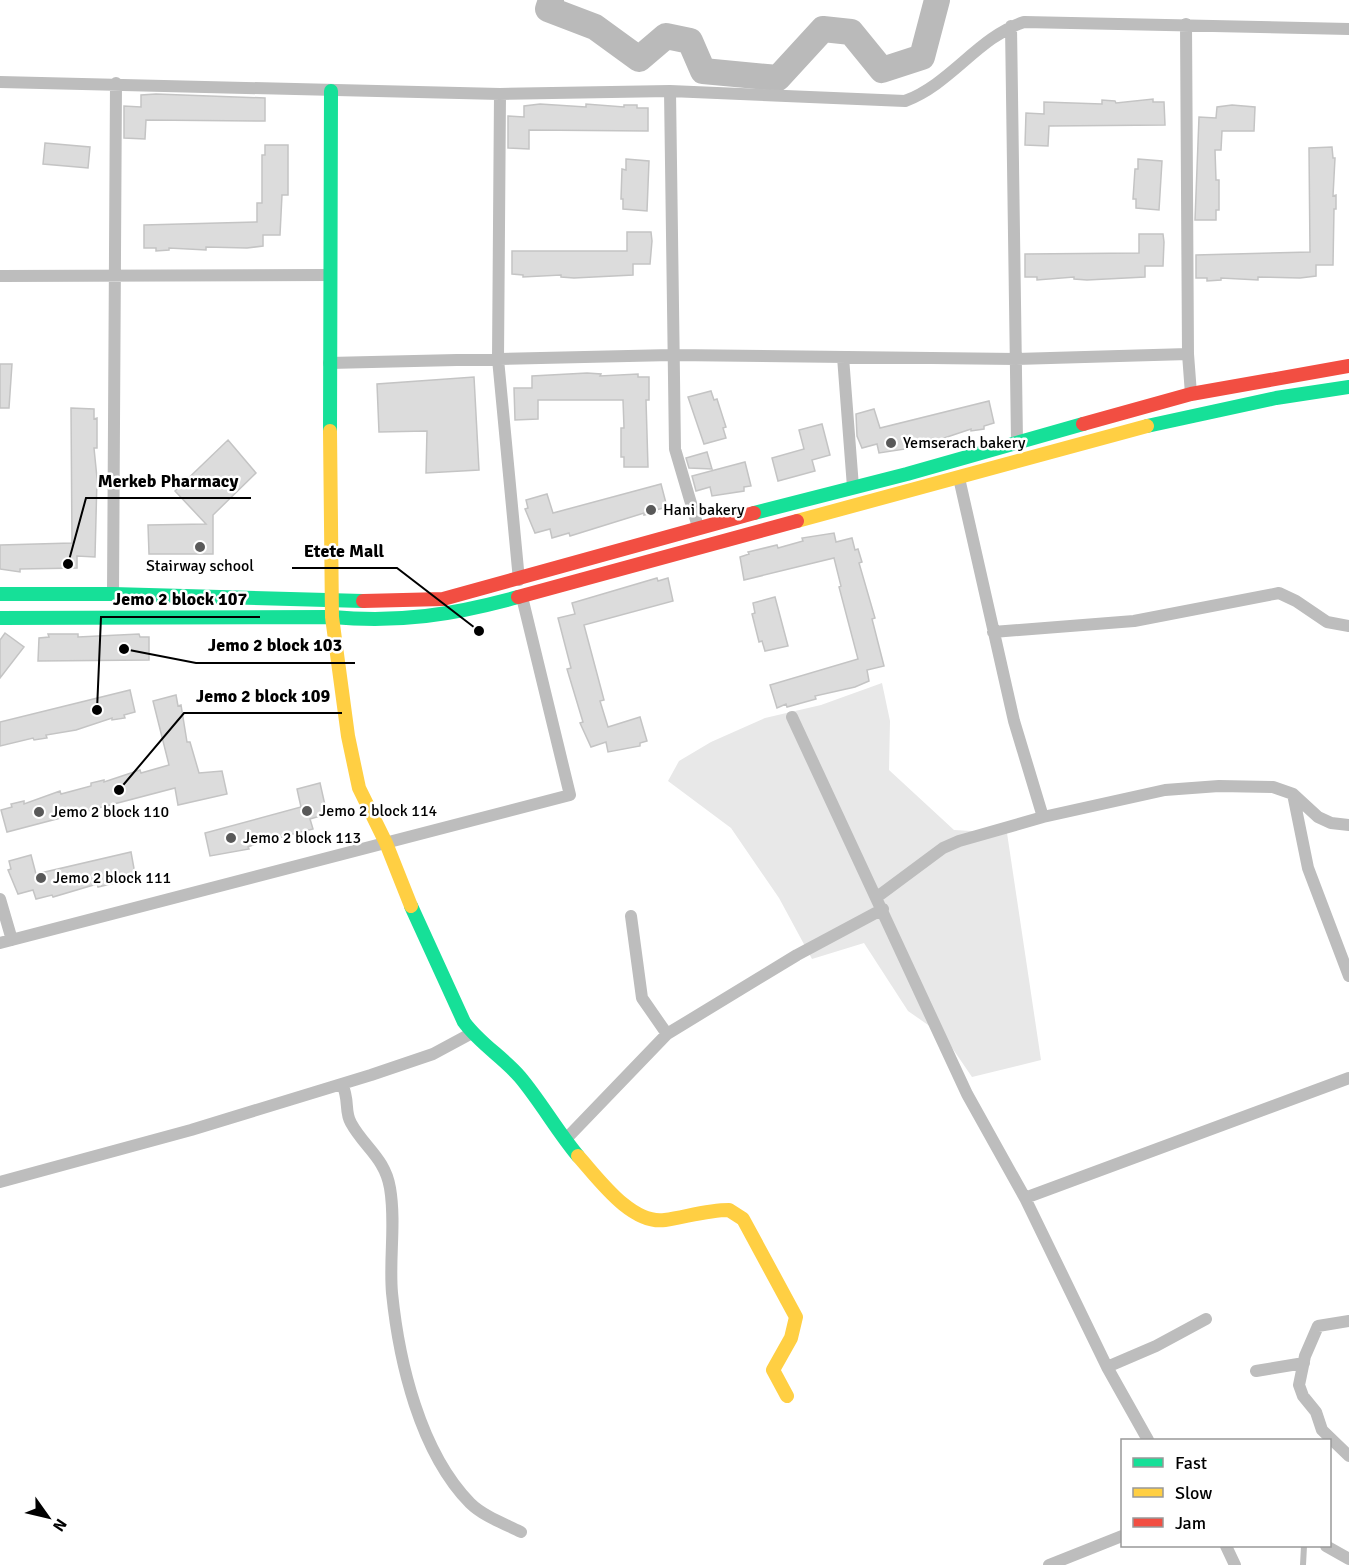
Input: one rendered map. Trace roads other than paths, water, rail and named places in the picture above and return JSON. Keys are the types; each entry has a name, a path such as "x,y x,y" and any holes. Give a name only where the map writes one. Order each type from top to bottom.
{"street":[{"path":"0,82 500,94 670,91 905,101 924,94 1011,26 1024,22 1349,29"},
{"path":"1186,24 1188,354 1191,394"},
{"path":"1011,26 1017,441"},
{"path":"114,594 116,83"},
{"path":"331,91 329,363 334,601 332,617 358,788 386,843 427,942 464,1022 472,1033 520,1077 565,1140 606,1188 633,1213 661,1221 729,1210 743,1219 796,1317 797,1328 777,1358 773,1370 787,1396"},
{"path":"670,91 675,449 698,527"},
{"path":"500,94 498,359 519,580"},
{"path":"0,276 331,275"},
{"path":"329,363 672,355 1016,359 1188,354"},
{"path":"843,357 853,487"},
{"path":"0,594 114,594 387,602 443,599 519,580 698,527 907,474 1017,441 1141,410 1191,394 1349,366"},
{"path":"0,618 332,617 375,621 406,620 441,615 522,597 687,549 959,478 1146,426 1276,398 1349,387"},
{"path":"907,474 910,491"},
{"path":"959,478 1014,721 1043,817"},
{"path":"993,632 1134,621 1279,593 1296,601 1327,622 1349,626"},
{"path":"0,899 6,942 570,795 522,597"},
{"path":"792,717 967,1094 1025,1198 1107,1367 1147,1439"},
{"path":"565,1140 667,1034 880,903 943,848 959,841 1043,817 1165,790 1219,786 1273,787 1293,794 1318,817 1331,823 1349,825"},
{"path":"1293,794 1308,868 1349,976"},
{"path":"631,916 642,998 667,1034"},
{"path":"0,1182 190,1130 342,1084 433,1054 472,1033"},
{"path":"1025,1198 1349,1078"},
{"path":"342,1084 349,1098 347,1116 351,1125 383,1166 390,1187 395,1316 408,1382 429,1443 471,1504 521,1532"},
{"path":"1107,1367 1156,1346 1206,1319"},
{"path":"1349,1321 1318,1326 1312,1335 1299,1384 1304,1396 1316,1412 1322,1430 1349,1456"},
{"path":"1256,1371 1304,1363"},
{"path":"1049,1565 1121,1536"},
{"path":"1227,1547 1235,1565"},
{"path":"1329,1547 1349,1559"}],"lane":[{"path":"1303,1565 1304,1547"}],"waterway":[{"path":"551,0 548,9 595,27 639,59 666,36 690,41 703,71 778,78 823,29 851,32 882,70 922,57 937,0"}],"place":[{"name":"Yemserach bakery","path":"891,443"},
{"name":"Hani bakery","path":"651,510"},
{"name":"Stairway school","path":"200,547"},
{"name":"Merkeb Pharmacy","path":"68,564"},
{"name":"Etete Mall","path":"479,631"},
{"name":"Jemo 2 block 103","path":"124,649"},
{"name":"Jemo 2 block 107","path":"97,710"},
{"name":"Jemo 2 block 109","path":"119,790"},
{"name":"Jemo 2 block 114","path":"307,811"},
{"name":"Jemo 2 block 110","path":"39,812"},
{"name":"Jemo 2 block 113","path":"231,838"},
{"name":"Jemo 2 block 111","path":"41,878"}]}
